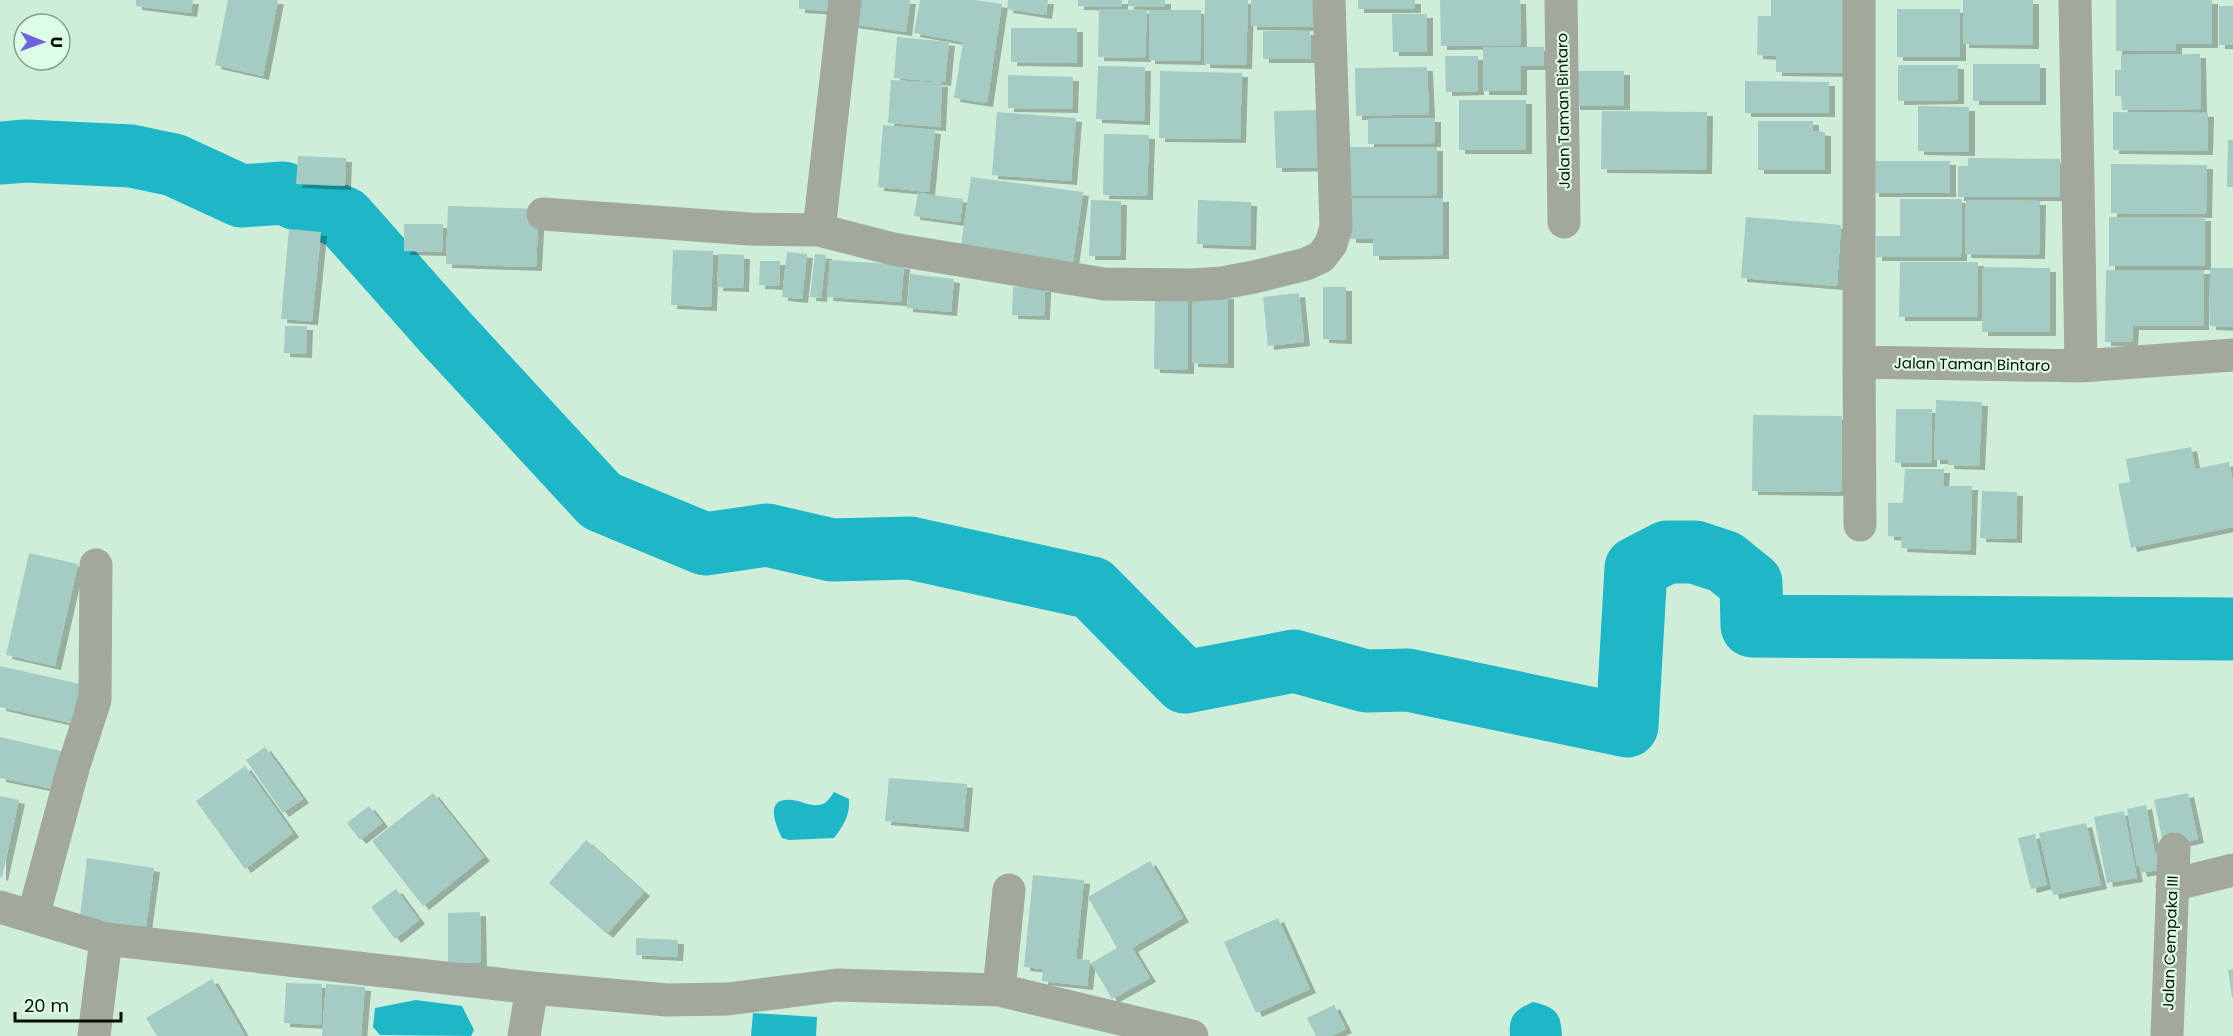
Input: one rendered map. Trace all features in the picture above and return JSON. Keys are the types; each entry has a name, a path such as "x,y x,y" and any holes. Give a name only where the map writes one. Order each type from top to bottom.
{"street":[{"path":"819,230 845,0"},
{"path":"543,214 750,229 819,230 893,249 1104,284 1222,283 1306,264 1321,257 1331,244 1336,227 1329,0"},
{"name":"Jalan Taman Bintaro","path":"1561,0 1564,222"},
{"path":"1859,0 1860,525"},
{"path":"2075,0 2081,366"},
{"name":"Jalan Taman Bintaro","path":"1859,362 2081,366 2233,355"},
{"path":"33,917 74,765 95,700 96,564"},
{"name":"Jalan Cempaka III","path":"2166,1036 2174,849"},
{"path":"2172,885 2233,870"},
{"path":"999,990 1009,890"},
{"path":"0,907 106,939 532,988 667,1000 728,999 837,985 999,990 1192,1036"},
{"path":"94,1036 106,939"},
{"path":"524,1036 532,988"}],"water":[{"path":"834,792 849,799 849,805 846,820 834,838 789,840 782,838 774,813 778,803 783,800 792,800 821,805"},
{"path":"416,1000 462,1006 474,1030 471,1036 380,1035 373,1027 375,1008"},
{"path":"1533,1002 1547,1006 1556,1012 1562,1036 1510,1036 1510,1023 1514,1014"},
{"path":"753,1013 817,1017 816,1036 751,1036"}],"building":[{"path":"136,0 193,0 191,13 136,6"},
{"path":"228,0 278,0 263,76 215,65"},
{"path":"799,0 831,0 830,11 799,9"},
{"path":"855,0 910,0 906,32 851,24"},
{"path":"920,0 975,0 1002,4 987,103 954,98 963,42 914,33"},
{"path":"1008,0 1048,0 1046,15 1007,9"},
{"path":"1078,0 1122,0 1122,7 1078,6"},
{"path":"1128,0 1165,0 1165,7 1128,6"},
{"path":"1205,0 1248,0 1246,65 1204,64"},
{"path":"1251,0 1314,0 1314,27 1251,26"},
{"path":"1358,0 1415,0 1415,9 1358,9"},
{"path":"1440,0 1520,0 1521,45 1441,46"},
{"path":"1771,0 1848,0 1846,73 1776,72 1776,56 1757,55 1758,16 1771,16"},
{"path":"1963,0 2033,0 2033,45 1963,44"},
{"path":"2116,0 2212,0 2212,44 2176,44 2176,51 2116,51"},
{"path":"2219,6 2233,6 2233,45 2219,45"},
{"path":"1099,9 1147,10 1145,58 1098,57"},
{"path":"1897,9 1960,9 1960,57 1897,57"},
{"path":"1149,10 1201,10 1200,61 1149,60"},
{"path":"1392,14 1427,14 1427,52 1393,52"},
{"path":"1011,28 1077,28 1077,63 1011,62"},
{"path":"1263,31 1310,31 1311,59 1263,59"},
{"path":"897,37 949,42 945,82 894,78"},
{"path":"1483,47 1544,47 1544,66 1521,66 1521,91 1483,91"},
{"path":"2200,54 2201,109 2122,110 2121,96 2115,96 2115,70 2121,70 2121,55"},
{"path":"1445,56 1478,56 1478,91 1446,92"},
{"path":"1973,64 2040,64 2040,101 1973,101"},
{"path":"1898,65 1958,65 1958,100 1898,101"},
{"path":"1098,66 1145,67 1144,121 1096,119"},
{"path":"1427,67 1429,114 1356,116 1355,68"},
{"path":"1160,71 1242,73 1240,139 1159,138"},
{"path":"1574,71 1624,71 1624,106 1574,106"},
{"path":"1008,75 1073,77 1072,109 1008,108"},
{"path":"891,80 942,83 940,127 888,123"},
{"path":"1745,81 1829,82 1829,113 1745,113"},
{"path":"1459,100 1526,100 1526,150 1459,150"},
{"path":"1918,106 1969,107 1969,152 1918,151"},
{"path":"1330,110 1331,167 1276,168 1274,111"},
{"path":"1602,111 1707,112 1706,170 1601,169"},
{"path":"997,112 1076,118 1071,181 992,175"},
{"path":"2113,112 2208,113 2207,151 2113,150"},
{"path":"1435,118 1435,143 1368,144 1368,119"},
{"path":"1758,121 1813,121 1813,131 1825,132 1825,170 1758,170"},
{"path":"883,125 935,130 929,192 878,187"},
{"path":"1104,134 1149,135 1147,196 1103,195"},
{"path":"2228,140 2233,140 2233,187 2227,187"},
{"path":"1345,147 1437,147 1437,195 1346,196"},
{"path":"298,156 346,158 345,186 296,184"},
{"path":"1968,158 2060,159 2060,197 1958,197 1958,166 1968,166"},
{"path":"1873,161 1950,161 1950,193 1873,193"},
{"path":"2111,164 2207,165 2206,214 2111,213"},
{"path":"971,177 1083,192 1073,262 961,246"},
{"path":"918,193 963,199 960,222 914,216"},
{"path":"1350,198 1443,198 1443,255 1373,256 1373,239 1350,239"},
{"path":"1900,199 1962,199 1961,257 1876,257 1876,236 1900,236"},
{"path":"1091,200 1121,201 1120,256 1089,256"},
{"path":"1198,200 1251,202 1250,246 1197,244"},
{"path":"1966,200 2040,201 2039,255 1965,254"},
{"path":"448,206 539,209 536,267 446,264"},
{"path":"1746,217 1841,225 1837,286 1741,278"},
{"path":"2109,217 2205,217 2205,266 2109,266"},
{"path":"404,224 443,224 442,252 404,251"},
{"path":"289,229 321,232 312,321 281,319"},
{"path":"673,250 713,251 711,307 671,305"},
{"path":"787,252 807,254 802,299 782,297"},
{"path":"719,254 744,255 743,288 717,287"},
{"path":"815,254 826,255 821,298 810,297"},
{"path":"830,260 904,265 901,302 827,297"},
{"path":"760,261 780,261 779,286 759,285"},
{"path":"1900,262 1978,262 1977,317 1899,317"},
{"path":"1983,267 2050,268 2050,332 1982,332"},
{"path":"2210,268 2233,268 2233,327 2210,326"},
{"path":"2106,270 2204,270 2203,326 2133,326 2132,342 2105,342"},
{"path":"910,274 954,279 951,312 907,308"},
{"path":"1013,287 1045,288 1044,316 1012,315"},
{"path":"1323,287 1346,287 1346,340 1323,339"},
{"path":"1299,293 1304,342 1268,346 1263,297"},
{"path":"1193,294 1228,295 1228,364 1192,363"},
{"path":"1155,295 1188,296 1188,370 1154,369"},
{"path":"285,326 307,326 306,354 284,353"},
{"path":"1936,400 1982,402 1979,466 1948,465 1948,460 1934,460"},
{"path":"1896,409 1932,409 1931,463 1895,463"},
{"path":"1753,415 1842,416 1841,492 1752,491"},
{"path":"2191,447 2195,469 2229,462 2233,483 2233,527 2131,548 2118,484 2130,482 2126,459"},
{"path":"1905,469 1944,469 1943,486 1972,486 1970,551 1901,548 1902,537 1888,536 1888,503 1903,503"},
{"path":"1982,491 2017,492 2016,539 1980,538"},
{"path":"29,553 78,564 55,666 6,655"},
{"path":"0,666 80,684 71,723 0,707"},
{"path":"0,737 61,751 53,789 0,778"},
{"path":"265,747 303,799 283,813 246,760"},
{"path":"245,766 293,833 245,869 196,801"},
{"path":"889,778 967,784 963,828 885,821"},
{"path":"433,793 484,857 423,906 372,841"},
{"path":"2188,793 2198,839 2164,847 2154,800"},
{"path":"0,796 19,800 2,877 0,876"},
{"path":"2146,805 2155,854 2159,853 2162,869 2141,873 2139,865 2137,866 2127,809"},
{"path":"369,806 382,823 360,840 347,823"},
{"path":"2124,811 2137,878 2107,883 2094,817"},
{"path":"2086,823 2101,885 2053,895 2039,833"},
{"path":"2035,834 2047,885 2031,889 2018,838"},
{"path":"586,840 644,892 607,934 549,883"},
{"path":"87,858 154,868 145,934 79,925"},
{"path":"1150,861 1183,918 1132,948 1150,978 1112,999 1091,963 1117,948 1088,897"},
{"path":"1033,875 1084,880 1076,959 1090,960 1087,986 1042,981 1043,969 1024,967"},
{"path":"396,889 419,920 395,939 371,907"},
{"path":"480,912 481,962 448,963 448,913"},
{"path":"1278,918 1310,989 1256,1013 1224,942"},
{"path":"636,938 678,940 677,957 636,955"},
{"path":"2233,969 2233,998 2232,998 2228,970"},
{"path":"212,979 245,1036 157,1036 146,1018"},
{"path":"286,983 322,984 321,1025 284,1023"},
{"path":"326,984 365,987 361,1036 322,1036"},
{"path":"1334,1005 1346,1029 1332,1036 1316,1036 1307,1018"}],"waterway":[{"path":"0,153 26,151 131,156 174,165 241,196 283,193 344,218 446,333 601,501 705,544 767,535 832,550 910,548 1092,588 1185,682 1294,661 1366,681 1408,680 1627,726 1636,568 1667,552 1695,552 1725,562 1751,583 1752,626 2233,629"}]}
